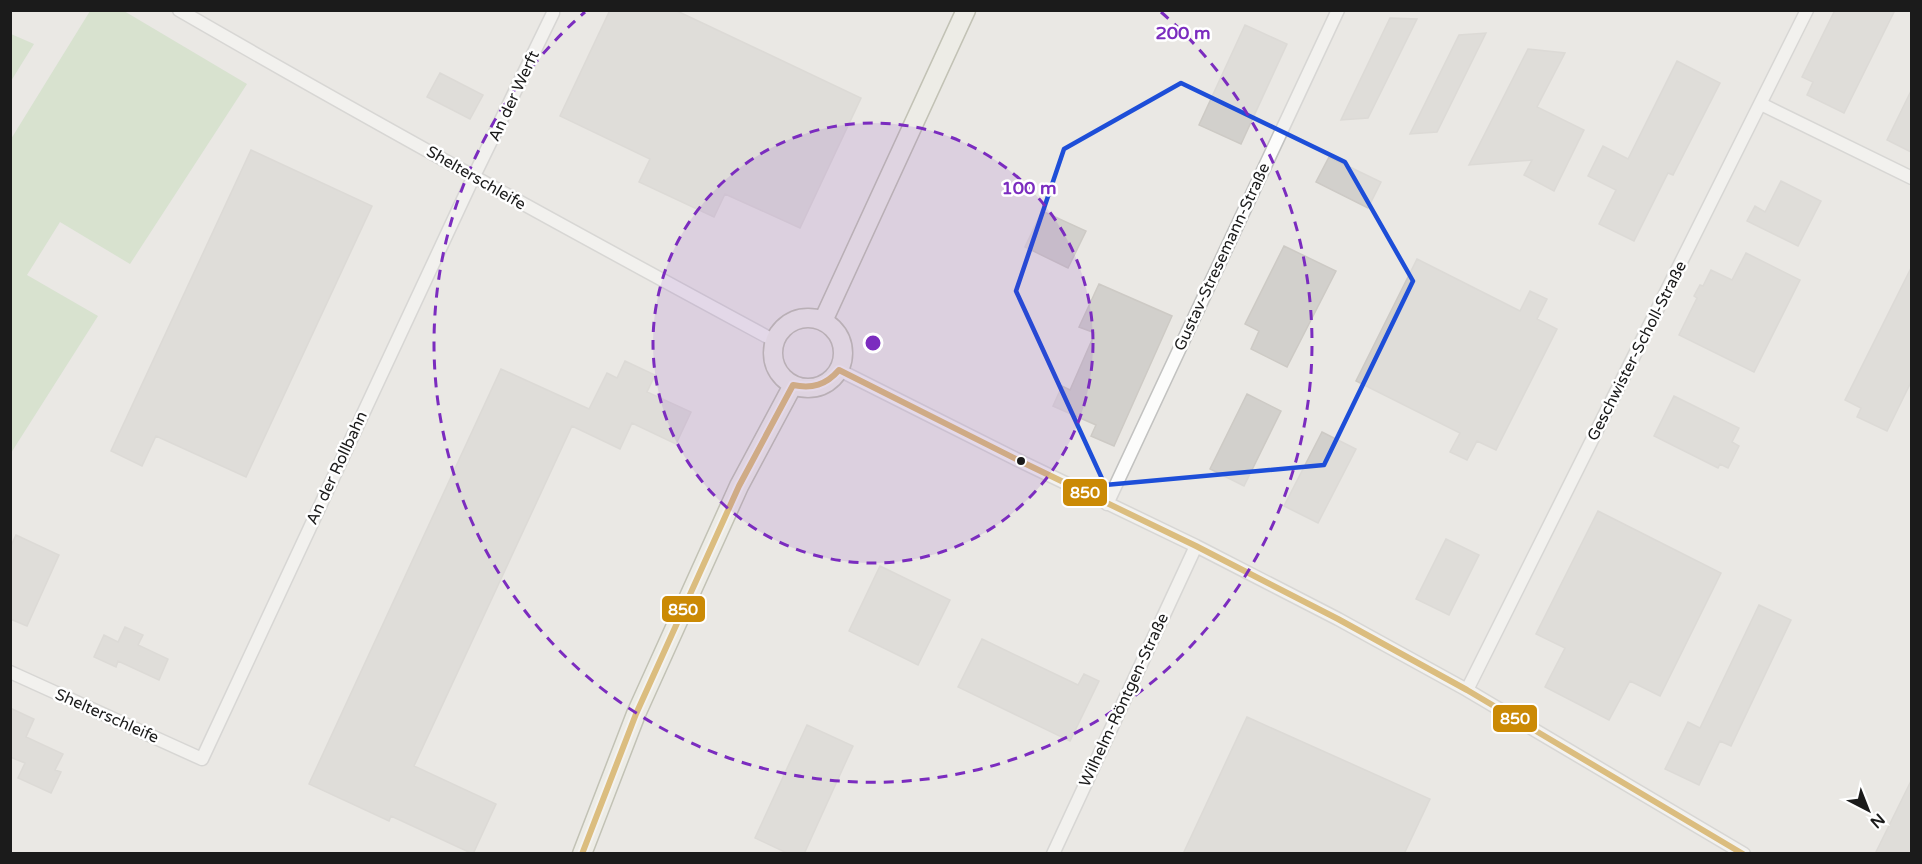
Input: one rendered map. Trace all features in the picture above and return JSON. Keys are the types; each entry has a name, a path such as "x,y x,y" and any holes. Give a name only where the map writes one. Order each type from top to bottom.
{"main road":[{"path":"823,321 966,10"},
{"path":"808,318 823,321 840,337 843,360 839,370 819,387 806,388 794,385 783,378 776,367 773,354 775,341 782,329 794,321 808,318"},
{"path":"582,854 636,714 734,497 794,385"}],"street":[{"name":"Shelterschleife","path":"179,10 418,144 473,178 775,341"},
{"name":"Gustav-Stresemann-Straße","path":"1107,504 1338,10"},
{"name":"Geschwister-Scholl-Straße","path":"1467,690 1807,10"},
{"name":"An der Werft","path":"473,178 553,13"},
{"path":"1761,104 1911,178"},
{"name":"An der Rollbahn","path":"202,759 473,178"},
{"path":"839,370 1196,546 1338,619 1467,690 1744,854"},
{"name":"Wilhelm-Röntgen-Straße","path":"1053,854 1196,546"},
{"name":"Shelterschleife","path":"10,672 202,759"}],"highlighted area":[{"path":"1181,83 1345,162 1413,281 1324,465 1105,485 1016,291 1064,149"}],"green space":[{"path":"90,11 124,11 247,84 130,264 60,222 27,275 98,316 11,453 11,139"},
{"path":"11,34 34,44 11,81"}],"building":[{"path":"610,10 675,10 861,98 800,228 725,194 714,217 639,182 650,159 560,116"},
{"path":"1835,10 1895,10 1844,113 1807,95 1813,82 1802,77"},
{"path":"1390,18 1417,19 1368,118 1341,120"},
{"path":"1245,25 1287,44 1241,144 1199,125"},
{"path":"1486,33 1437,132 1410,134 1459,35"},
{"path":"1528,49 1565,53 1537,107 1584,130 1554,191 1524,175 1532,160 1469,165"},
{"path":"1677,61 1720,83 1673,175 1668,173 1634,241 1599,224 1616,190 1588,176 1603,146 1628,159"},
{"path":"440,73 483,95 470,119 427,97"},
{"path":"1911,91 1911,152 1887,140"},
{"path":"251,150 372,206 246,477 156,436 142,466 111,451"},
{"path":"1329,157 1381,182 1368,208 1316,182"},
{"path":"1781,181 1821,201 1798,246 1747,221 1755,206 1765,212"},
{"path":"1042,211 1086,231 1068,268 1025,247"},
{"path":"1284,246 1336,271 1287,367 1251,349 1259,331 1245,324"},
{"path":"1746,253 1800,280 1754,372 1679,335 1697,298 1694,296 1700,285 1703,286 1711,270 1732,280"},
{"path":"1417,259 1520,311 1530,291 1547,299 1537,319 1557,329 1496,450 1477,441 1467,460 1450,452 1460,433 1356,381"},
{"path":"1911,268 1911,382 1887,431 1857,417 1861,408 1845,400"},
{"path":"1099,284 1172,316 1114,446 1091,436 1096,425 1053,406 1062,386 1070,390 1095,333 1079,327"},
{"path":"625,361 655,375 647,392 691,412 676,444 632,423 620,449 572,426 414,766 496,804 473,854 391,816 389,821 309,784 501,369 589,409 607,373 617,378"},
{"path":"1247,394 1281,411 1244,486 1210,469"},
{"path":"1674,396 1739,428 1732,442 1739,446 1728,468 1720,464 1718,468 1654,436"},
{"path":"1322,432 1356,449 1318,523 1284,506"},
{"path":"1598,511 1721,573 1660,696 1630,681 1609,720 1545,687 1565,648 1536,634"},
{"path":"16,535 59,555 27,626 10,619 10,548"},
{"path":"1446,539 1479,555 1449,615 1416,599"},
{"path":"880,566 950,600 918,665 849,631"},
{"path":"1759,605 1791,620 1731,746 1720,741 1699,785 1665,769 1688,722 1700,728"},
{"path":"125,627 143,635 138,645 168,659 159,680 118,661 116,667 94,657 104,635 118,642"},
{"path":"982,639 1078,685 1084,674 1099,681 1070,741 958,687"},
{"path":"10,708 34,719 26,737 63,754 55,770 61,772 51,793 18,778 25,763 10,757"},
{"path":"1247,717 1430,799 1404,854 1183,854"},
{"path":"807,725 853,746 804,854 789,854 755,838"},
{"path":"1911,781 1911,854 1875,854"}],"transit line":[{"name":"850","path":"582,854 636,714 739,486 793,385 818,385 839,370 1196,546 1338,619 1467,690 1743,854"}]}
